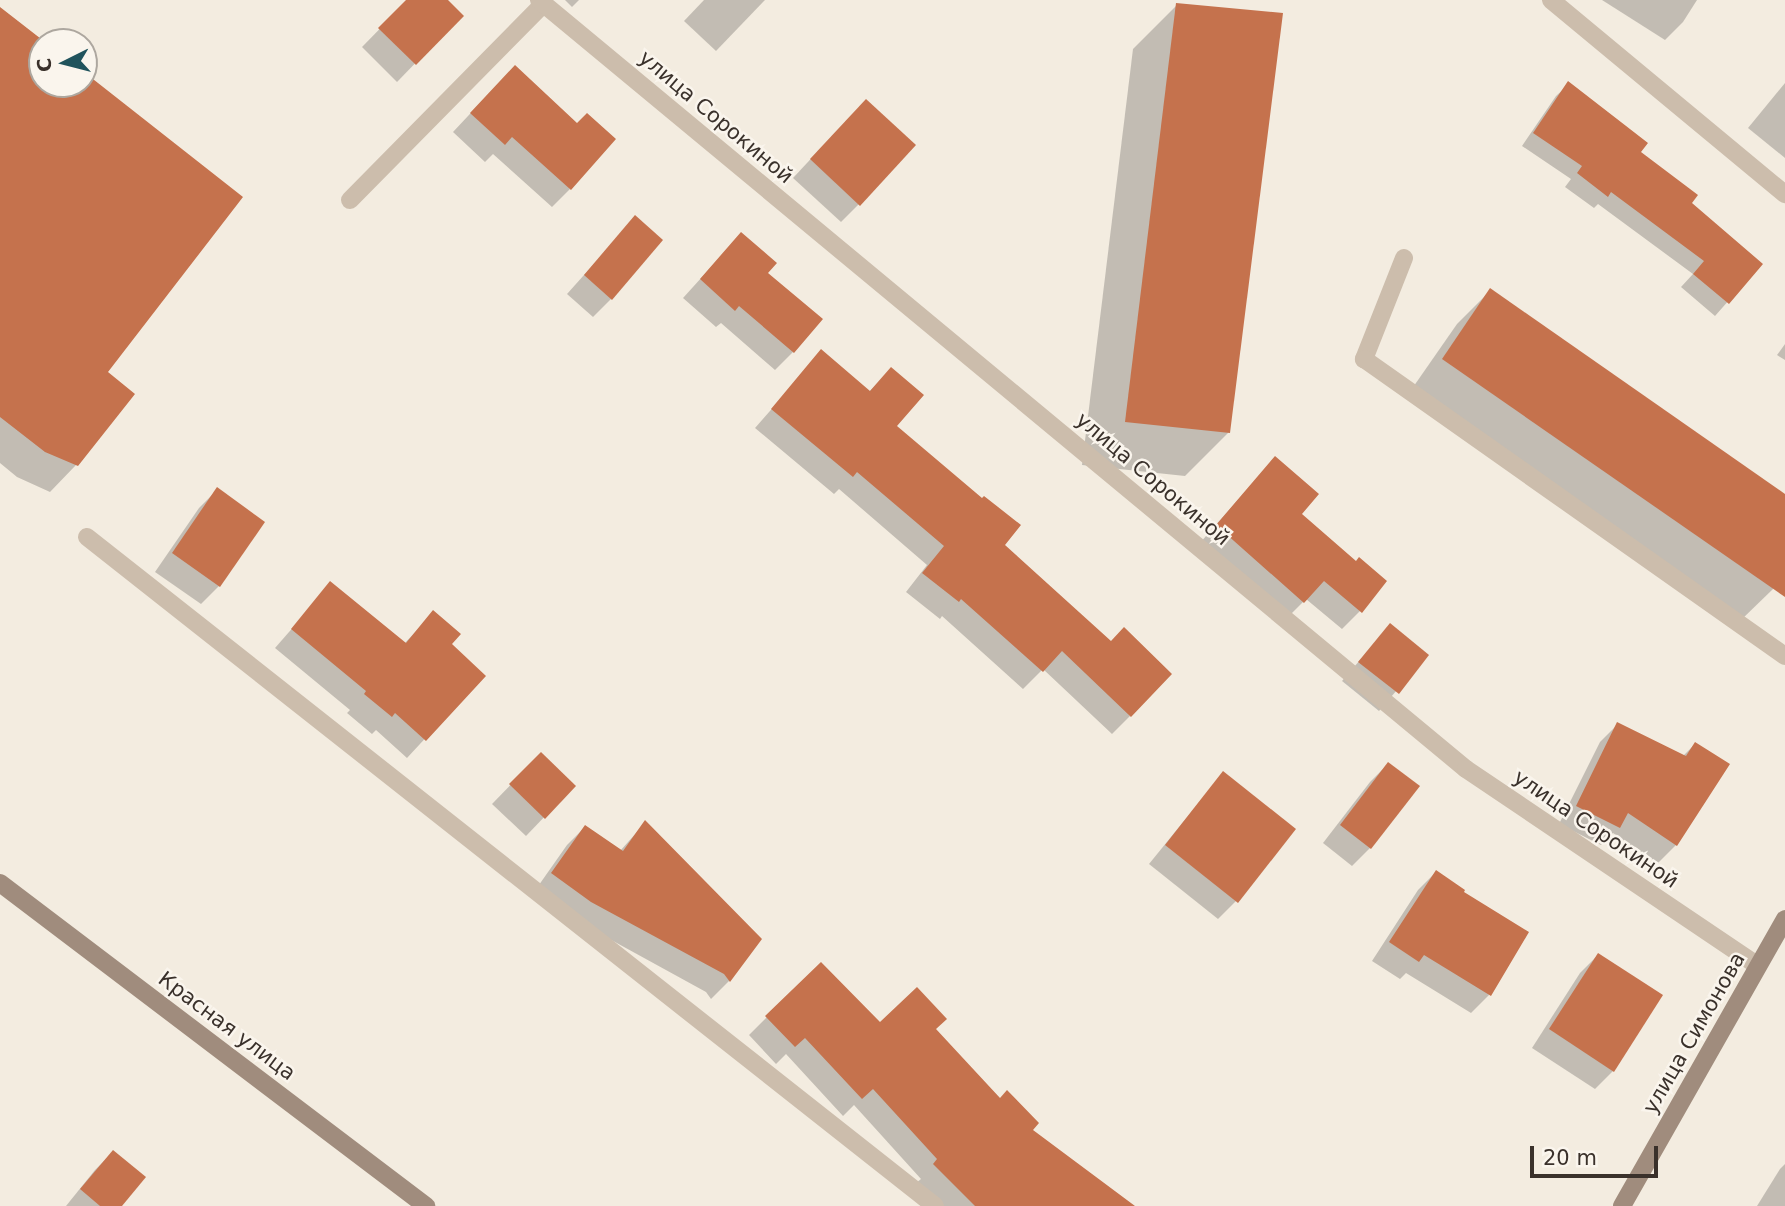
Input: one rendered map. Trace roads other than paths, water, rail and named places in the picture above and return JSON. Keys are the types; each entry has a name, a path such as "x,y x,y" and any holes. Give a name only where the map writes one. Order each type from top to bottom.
{"street":[{"path":"1551,0 1785,194"},
{"path":"350,201 541,2"},
{"name":"улица Сорокиной","path":"541,2 1466,769 1758,966"},
{"path":"1404,258 1364,359 1785,656"},
{"path":"87,537 935,1206"},
{"name":"Красная улица","path":"0,883 426,1206"},
{"name":"улица Симонова","path":"1622,1206 1785,919"}]}
